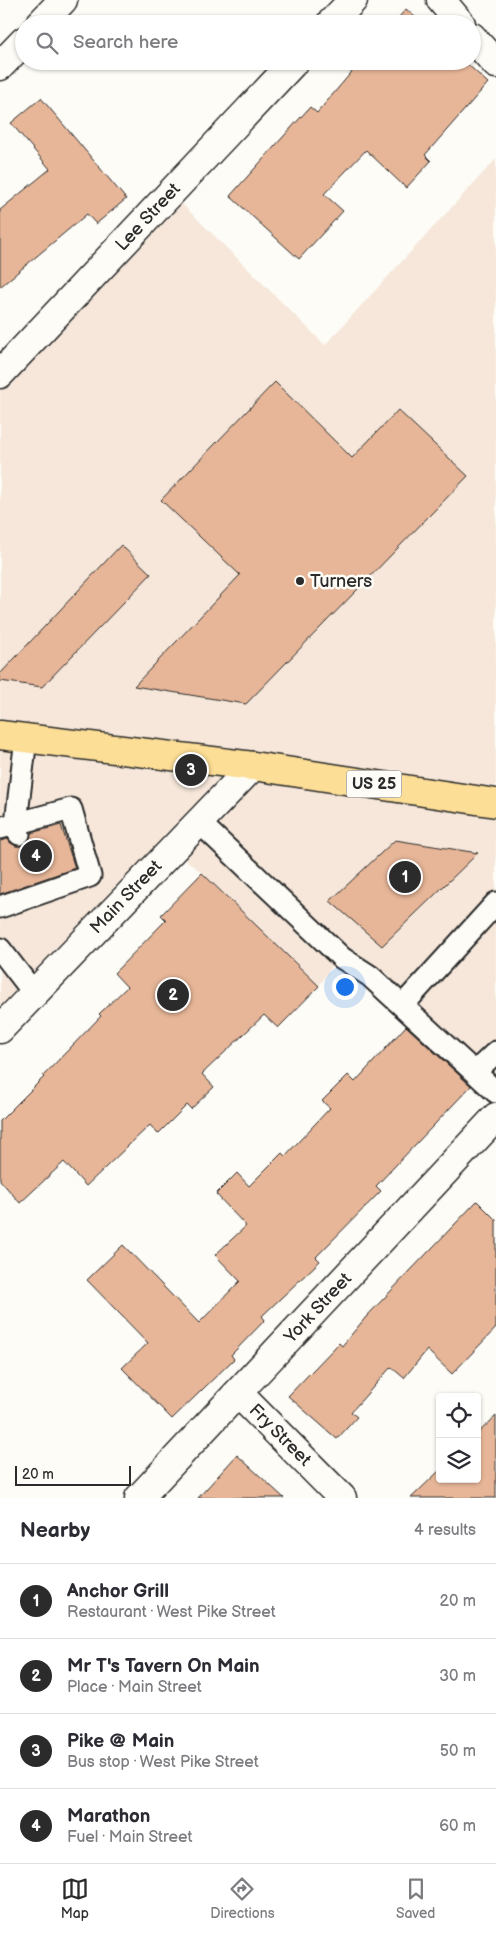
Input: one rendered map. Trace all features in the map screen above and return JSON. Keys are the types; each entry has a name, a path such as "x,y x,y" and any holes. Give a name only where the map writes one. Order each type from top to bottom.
{"main road":[{"path":"13,736 253,766"},
{"name":"US 25","path":"253,766 496,803"}],"street":[{"path":"49,15 63,0"},
{"path":"339,15 353,0"},
{"path":"440,0 453,15"},
{"path":"481,47 496,64"},
{"path":"0,66 15,50"},
{"name":"Lee Street","path":"0,374 287,70"},
{"name":"Main Street","path":"0,1029 253,766"},
{"name":"York Street","path":"139,1498 496,1117"},
{"name":"Fry Street","path":"238,1393 342,1498"}],"lane":[{"path":"0,908 36,889 90,876 71,809 12,829 13,736"},
{"path":"199,822 342,958 370,976 403,1004 496,1092"},
{"path":"403,1004 496,903"},
{"path":"0,950 34,993"},
{"path":"476,1072 496,1052"}],"shaded area":[{"path":"496,159 496,1103 337,958 319,986 202,873 173,849 0,1029 0,374 171,193 325,345"}],"building":[{"path":"406,9 413,15 401,15"},
{"path":"353,70 474,70 488,83 425,155 431,161 406,188 366,150 324,194 343,211 299,259 230,196 310,107 317,113"},
{"path":"41,98 126,199 96,224 87,214 0,287 0,210 50,169 11,123"},
{"name":"Turners","path":"275,382 352,458 398,410 468,476 246,704 134,686 240,575 161,500"},
{"path":"121,545 151,574 42,687 0,681 0,674"},
{"path":"61,825 75,868 0,894 0,841 8,839 15,846 23,846 28,842 31,833"},
{"path":"395,840 478,853 382,946 330,901"},
{"path":"202,873 319,986 278,1028 264,1015 202,1074 214,1087 191,1109 187,1105 158,1134 150,1125 86,1186 64,1162 20,1203 0,1180 0,1121 101,1016 99,1014 127,987 114,973 166,920 161,915"},
{"path":"406,1026 471,1086 376,1186 381,1191 316,1257 320,1261 262,1316 265,1320 231,1355 234,1359 172,1419 122,1368 148,1343 87,1280 123,1245 199,1323 240,1281 215,1255 246,1226 216,1194 237,1173 249,1186 282,1153 285,1156 330,1108 322,1101 348,1075 355,1082"},
{"path":"477,1201 496,1220 496,1328 452,1374 427,1350 404,1378 391,1367 351,1412 357,1417 337,1439 288,1396 339,1343 342,1346 366,1317"},
{"path":"496,1416 496,1498 411,1498 436,1474 436,1483 481,1483 481,1430"},
{"path":"237,1455 284,1498 198,1498"}],"place":[{"name":"Turners","path":"300,581"},
{"name":"Pike @ Main","path":"191,770"},
{"name":"Marathon","path":"36,856"},
{"name":"Anchor Grill","path":"405,877"},
{"name":"Mr T's Tavern On Main","path":"173,995"}]}
